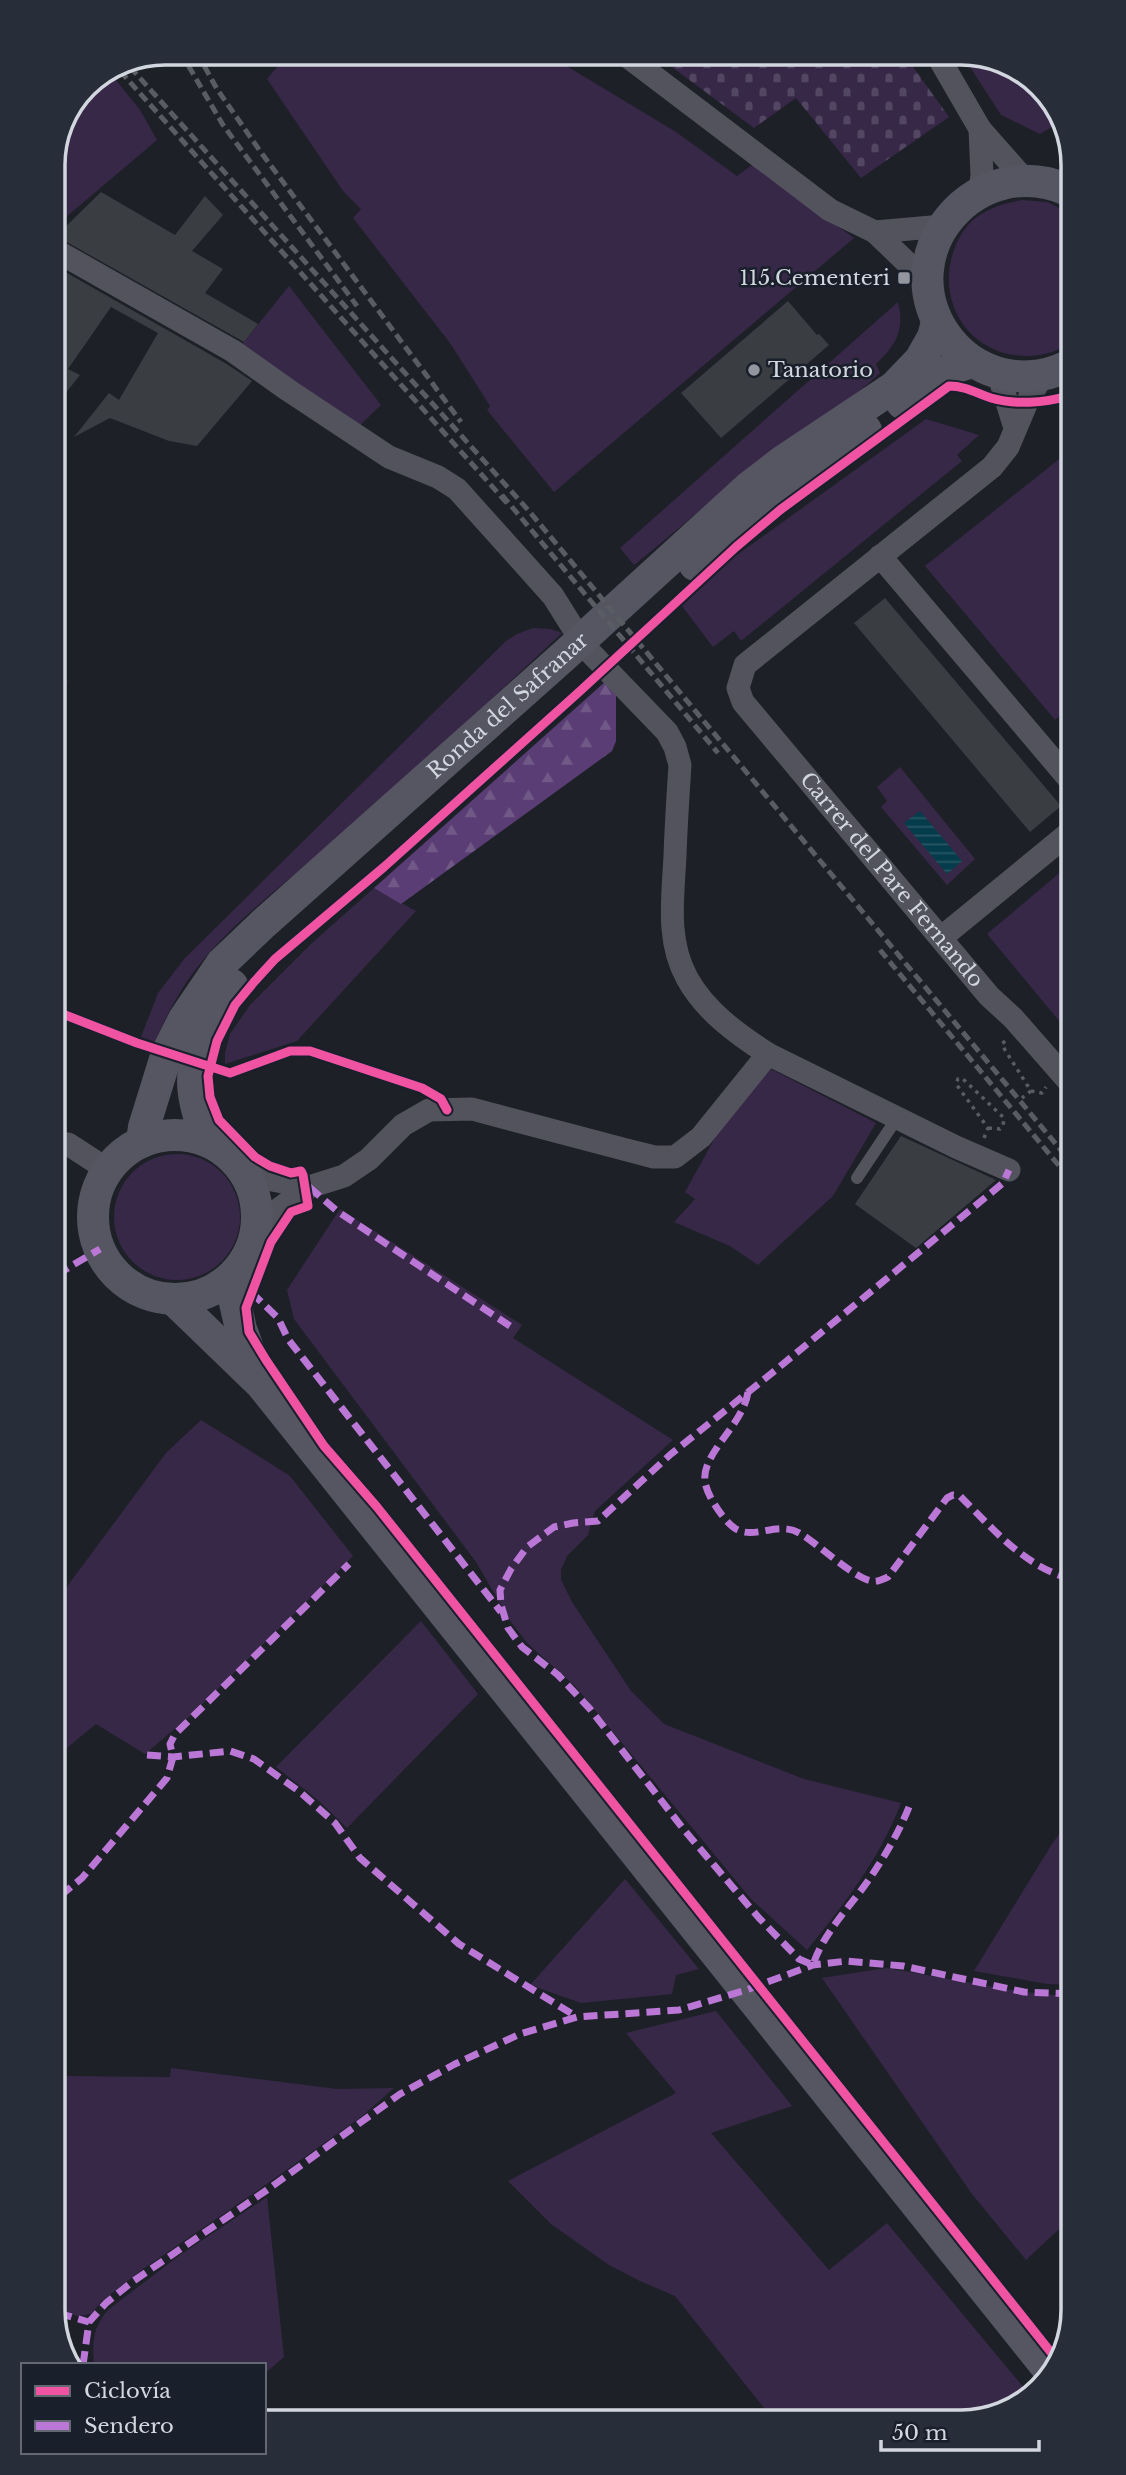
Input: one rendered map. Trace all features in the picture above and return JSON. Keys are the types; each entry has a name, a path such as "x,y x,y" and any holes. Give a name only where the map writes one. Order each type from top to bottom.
{"street":[{"path":"638,65 830,210 875,232 928,282"},
{"path":"943,65 979,129 1053,182"},
{"path":"979,129 982,175 979,191"},
{"path":"1053,182 1001,183 979,191 959,206 943,226 933,245 928,282 930,302 937,322 952,344 985,367 1018,377 1055,371"},
{"path":"875,232 943,226"},
{"path":"65,257 233,351 389,457 438,477 457,489 553,596 585,647 667,732 675,747 680,765 672,905 673,936 687,978 707,1007 768,1054 1009,1170"},
{"name":"Ronda del Safranar","path":"206,1141 193,1080 198,1049 223,993 255,959 660,582 748,488 783,461 894,387 920,360 933,337 937,322"},
{"name":"Ronda del Safranar","path":"660,582 749,518 935,376 956,365 985,367"},
{"path":"985,367 1015,428"},
{"path":"1055,371 1015,428 1008,447 992,467 880,556 1061,752"},
{"name":"Carrer del Pare Fernando","path":"880,556 744,665 738,688 743,702 989,996 1013,1018 1059,1081"},
{"name":"Ronda del Safranar","path":"142,1142 144,1127 167,1053 184,1019 222,963 264,923 573,662"},
{"path":"942,937 1061,840"},
{"path":"257,1225 309,1187 344,1176 369,1159 403,1125 429,1110 472,1109 654,1157 675,1157 701,1138 768,1054"},
{"path":"185,1135 206,1141 228,1155 246,1175 253,1190 257,1225 250,1251 235,1273 217,1287 196,1296 173,1299 150,1295 129,1285 111,1269 100,1249 94,1229 93,1208 98,1188 108,1170 123,1154 142,1142 163,1136 185,1135"},
{"path":"65,1144 108,1170"},
{"path":"246,1175 309,1187"},
{"path":"235,1273 235,1303 241,1329 261,1384"},
{"path":"173,1299 261,1384 1045,2365"}],"lane":[{"path":"856,1178 897,1118"}],"path":[{"path":"962,1078 1004,1118 1000,1129 988,1128 957,1084 958,1079 962,1078"},
{"path":"1031,1091 1042,1093 1059,1081"},
{"path":"978,1156 988,1128"}],"green space":[{"path":"279,65 565,65 676,132 737,176 752,165 854,238 554,492 487,410 490,406 450,343 353,218 361,209 343,191 267,79"},
{"path":"669,65 912,65 949,117 861,178 796,98 754,128"},
{"path":"969,65 1000,72 1022,85 1044,109 1054,126 1040,134 1001,115"},
{"path":"115,79 140,110 157,140 65,218 65,158 68,139 72,126 94,94"},
{"path":"1022,200 1047,202 1061,209 1061,348 1054,351 1027,356 1006,354 988,347 973,336 961,322 953,305 949,287 950,267 961,235 977,217 1004,204"},
{"path":"289,286 381,405 356,429 240,347"},
{"path":"898,302 899,329 894,343 876,364 880,373 835,410 739,478 634,565 620,548"},
{"path":"926,419 979,435 957,455 962,461 741,641 734,631 713,647 682,606 734,557"},
{"path":"1061,458 1061,715 1055,720 925,566"},
{"path":"533,628 562,633 373,807 233,928 187,982 155,1042 141,1037 158,993 185,958 506,641"},
{"path":"606,681 616,692 616,741 612,751 401,904 374,888"},
{"path":"900,767 975,859 947,885 881,807 887,801 877,787"},
{"path":"1061,872 1061,1023 987,934"},
{"path":"374,888 416,911 297,1041 225,1064 230,1034 250,1005 312,943"},
{"path":"771,1069 876,1123 833,1196 758,1265 730,1246 674,1222 695,1199 685,1192 722,1125"},
{"path":"177,1154 201,1159 222,1172 235,1193 240,1217 235,1241 222,1262 201,1275 177,1280 153,1275 132,1262 119,1241 114,1217 119,1193 132,1172 153,1159"},
{"path":"340,1209 522,1325 513,1338 673,1440 595,1511 588,1535 567,1556 561,1570 561,1580 572,1602 631,1691 664,1724 804,1779 901,1803 872,1862 807,1950 751,1899 575,1686 528,1644 511,1622 476,1562 294,1319 287,1290"},
{"path":"201,1420 290,1476 353,1556 190,1716 145,1754 96,1724 65,1749 65,1589 166,1453"},
{"path":"421,1621 478,1694 347,1828 318,1800 276,1767"},
{"path":"1061,1831 1061,1985 974,1971"},
{"path":"625,1879 699,1969 676,1975 672,1994 581,2003 530,1985"},
{"path":"886,1968 1017,1991 1061,1996 1061,2227 1026,2260 972,2194 822,1978"},
{"path":"716,2011 792,2106 711,2133 829,2270 887,2223 1024,2388 994,2405 962,2410 766,2410 675,2296 609,2265 551,2224 508,2181 676,2093 626,2033"},
{"path":"171,2068 337,2089 394,2088 361,2117 143,2269 101,2302 91,2314 78,2316 65,2313 65,2076 170,2077"},
{"path":"267,2197 284,2357 266,2372 266,2363 94,2363 95,2334 109,2309 180,2255"}],"water":[{"path":"920,811 962,861 947,874 904,823"}],"building":[{"path":"101,192 175,235 205,196 223,215 192,251 223,269 205,293 258,324 244,342 65,241 65,227"},
{"path":"65,272 252,381 197,446 169,441 110,418 74,437 109,393 119,400 158,333 111,307 68,369 80,375 65,394"},
{"name":"Tanatorio","path":"788,301 829,345 721,438 681,393"},
{"path":"885,598 1061,806 1030,832 854,623"},
{"path":"901,1136 996,1180 916,1248 855,1204"}],"railway":[{"path":"188,65 223,125 357,306"},
{"path":"204,65 260,151 461,422"},
{"path":"133,70 529,511 1061,1150"},
{"path":"123,74 507,503"},
{"path":"502,495 718,753"},
{"path":"880,950 1061,1168"}],"marked path":[{"path":"909,1807 886,1852 830,1931 813,1965 799,1959 759,1918 685,1831 590,1709 558,1675 522,1647 508,1628 501,1605 500,1590 527,1547 554,1527 598,1521 671,1454 1003,1183 1009,1170"},
{"path":"309,1187 337,1211 510,1326"},
{"path":"65,1270 100,1249"},
{"path":"251,1292 278,1318 288,1339 501,1612"},
{"path":"748,1392 739,1416 709,1460 705,1471 706,1488 713,1502 728,1522 738,1530 793,1530 856,1574 876,1581 888,1577 947,1498 953,1495 960,1496 997,1534 1024,1556 1061,1575"},
{"path":"65,1892 82,1878 167,1778 173,1757 170,1744 175,1734 349,1564"},
{"path":"147,1755 173,1757 230,1751 254,1759 300,1792 335,1823 360,1858 459,1944 577,2017"},
{"path":"83,2363 89,2322 106,2303 132,2282 267,2190 400,2094 455,2064 520,2034 577,2017 679,2010 746,1990 813,1965 847,1961 903,1966 1024,1992 1061,1994"},
{"path":"65,2315 89,2322"}],"cycle path":[{"path":"1052,2353 377,1507 324,1446 266,1360 249,1332 246,1308 271,1242 291,1212 308,1206 303,1175 301,1171 291,1173 270,1166 255,1157 219,1120 210,1097 208,1076 217,1041 235,1005 275,959 384,867 780,510 949,386 965,388 1010,402 1039,402 1061,397"},
{"path":"65,1015 137,1043 230,1073 290,1051 310,1051 422,1088 441,1099 447,1110"}],"place":[{"name":"115.Cementeri","path":"904,278"},
{"name":"Tanatorio","path":"754,370"}]}
